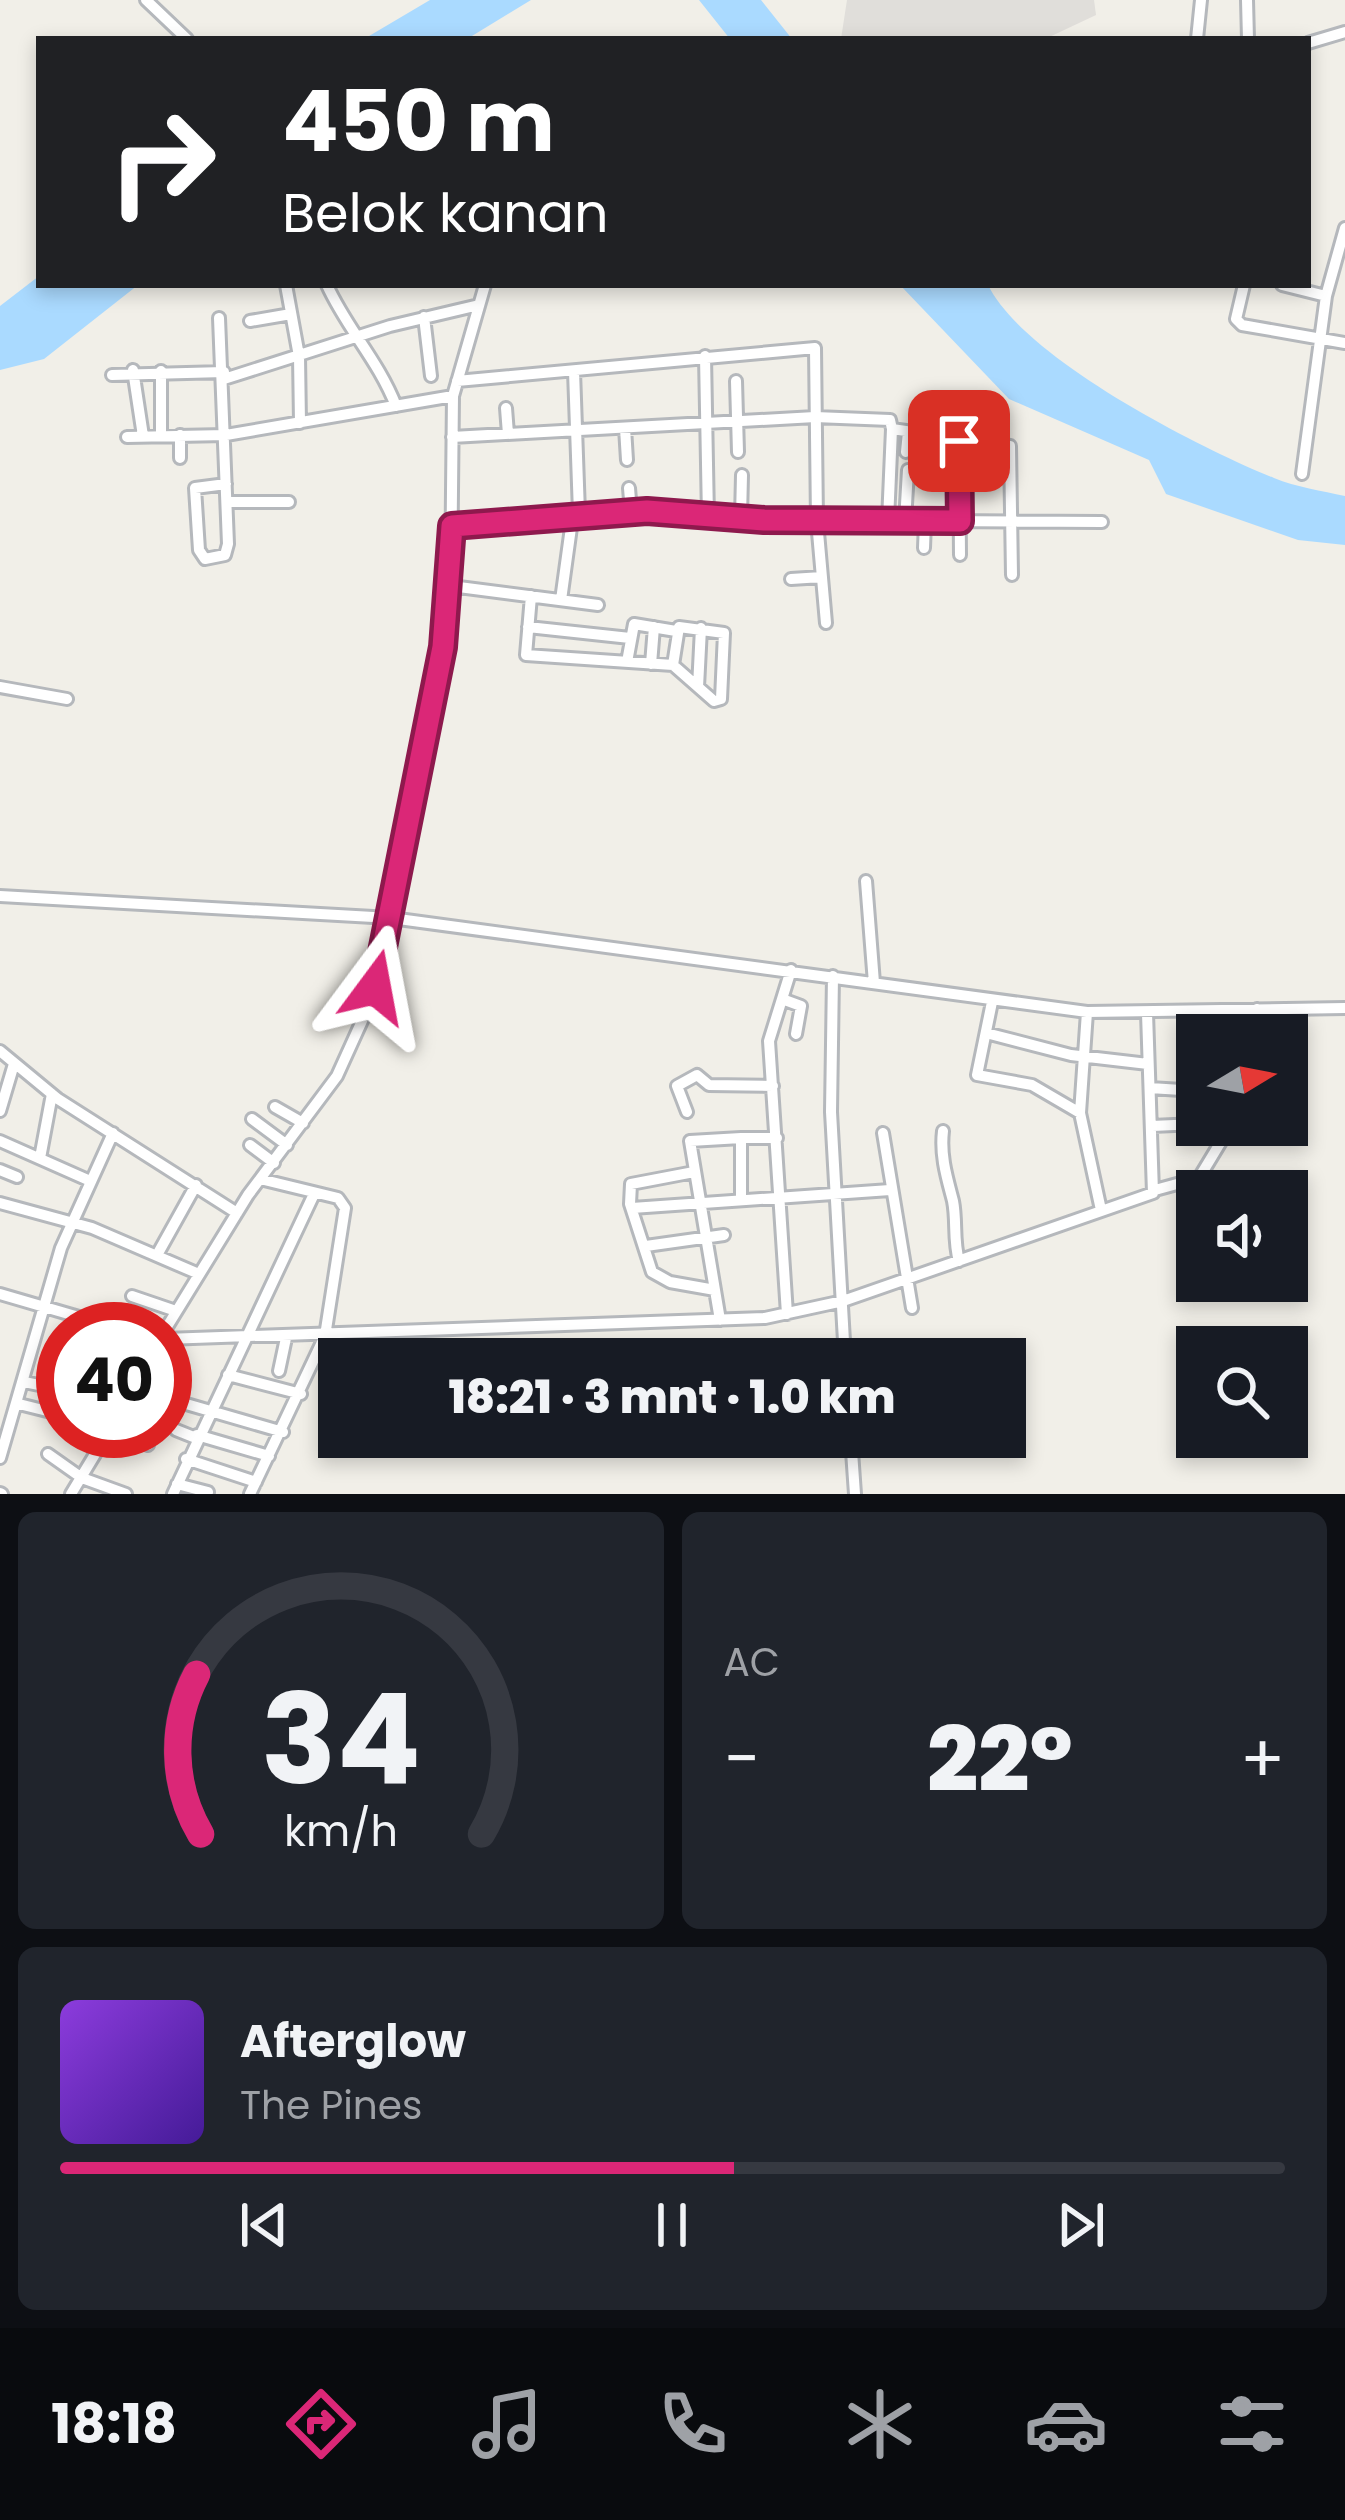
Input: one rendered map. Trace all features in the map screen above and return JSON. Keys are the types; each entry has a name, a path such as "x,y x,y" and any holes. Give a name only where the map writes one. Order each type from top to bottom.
{"street":[{"path":"146,0 184,36"},
{"path":"1197,36 1201,0"},
{"path":"1247,0 1248,36"},
{"path":"1311,42 1345,32"},
{"path":"1302,474 1326,296 1345,228"},
{"path":"287,288 299,356 299,423"},
{"path":"182,1302 358,1039 391,918 451,586 453,396 484,288"},
{"path":"1244,288 1238,322 1345,343"},
{"path":"1294,288 1326,296"},
{"path":"328,289 396,406"},
{"path":"112,375 161,370 224,376 424,316 479,305"},
{"path":"250,321 291,314"},
{"path":"424,316 431,376"},
{"path":"218,318 224,376 226,435 227,554 205,559 199,550 195,488 226,484"},
{"path":"457,381 815,349 817,520 826,622"},
{"path":"705,356 710,423 708,517"},
{"path":"133,370 143,436"},
{"path":"161,370 161,436"},
{"path":"548,629 576,513 574,371"},
{"path":"736,381 738,452"},
{"path":"127,437 226,435 453,396"},
{"path":"506,409 508,434"},
{"path":"452,437 736,420 890,420 888,521"},
{"path":"625,428 627,460"},
{"path":"892,429 1011,447 1012,575"},
{"path":"906,452 908,432"},
{"path":"180,435 180,458"},
{"path":"959,441 960,555"},
{"path":"905,522 908,470"},
{"path":"741,518 742,475"},
{"path":"629,488 631,512"},
{"path":"227,502 289,502"},
{"path":"452,526 631,512 905,522 1102,522"},
{"path":"923,548 925,522"},
{"path":"790,579 822,577"},
{"path":"451,586 598,604"},
{"path":"530,596 526,655 651,664 673,665 714,701 721,700 724,633 634,624 627,662"},
{"path":"528,627 630,638"},
{"path":"651,664 654,627"},
{"path":"698,687 701,628"},
{"path":"673,665 676,631"},
{"path":"0,687 67,699"},
{"path":"866,881 874,983"},
{"path":"0,896 391,918 1087,1012 1345,1008"},
{"path":"787,1315 769,1034 791,970"},
{"path":"833,976 836,1197 844,1338"},
{"path":"782,998 801,1006 796,1034"},
{"path":"992,1002 977,1075 1032,1085 1081,1113"},
{"path":"1257,1014 1258,1010"},
{"path":"1087,1012 1081,1113 1101,1210"},
{"path":"1147,1013 1155,1190"},
{"path":"986,1033 1086,1057 1148,1064"},
{"path":"0,1051 52,1094 237,1213"},
{"path":"1,1102 14,1064"},
{"path":"686,1112 677,1086 697,1076 709,1085 773,1086"},
{"path":"1150,1088 1176,1089"},
{"path":"40,1158 52,1094"},
{"path":"275,1107 303,1123"},
{"path":"252,1119 287,1145"},
{"path":"1153,1126 1176,1125"},
{"path":"943,1131 945,1176 954,1205 951,1232 959,1261"},
{"path":"45,1302 71,1221 113,1133"},
{"path":"883,1133 912,1308"},
{"path":"741,1138 741,1201"},
{"path":"720,1320 690,1141 777,1138"},
{"path":"0,1141 88,1180"},
{"path":"250,1145 274,1163"},
{"path":"192,1336 286,1338 787,1315 842,1301 1199,1178 1218,1146"},
{"path":"0,1170 16,1177"},
{"path":"694,1172 629,1185 632,1208 651,1270 660,1278 715,1290"},
{"path":"186,1460 253,1488 325,1336 345,1208 341,1199 260,1179"},
{"path":"158,1255 196,1185"},
{"path":"632,1208 699,1199 782,1201 890,1190"},
{"path":"208,1492 175,1489 314,1193"},
{"path":"0,1203 71,1221 199,1274"},
{"path":"646,1246 724,1234"},
{"path":"0,1294 36,1308"},
{"path":"132,1296 150,1302"},
{"path":"0,1458 36,1334"},
{"path":"278,1371 286,1338"},
{"path":"227,1375 301,1394"},
{"path":"24,1382 36,1384"},
{"path":"19,1404 36,1408"},
{"path":"192,1407 283,1432"},
{"path":"192,1435 269,1456"},
{"path":"54,1458 82,1478 126,1494"},
{"path":"71,1494 94,1458"},
{"path":"852,1458 855,1494"}],"shaded area":[{"path":"847,0 1094,0 1096,15 1051,36 841,36"}],"water":[{"path":"430,0 531,0 472,36 369,36"},
{"path":"699,0 761,0 790,36 728,36"},
{"path":"36,278 36,288 134,288 44,359 0,370 0,306"},
{"path":"903,288 990,288 1037,342 1116,397 1274,478 1345,496 1345,545 1298,540 1166,494 1149,460 1009,399"}],"route":[{"path":"375,987 443,647 452,526 573,513 647,511 764,520 960,521 959,441"}]}
